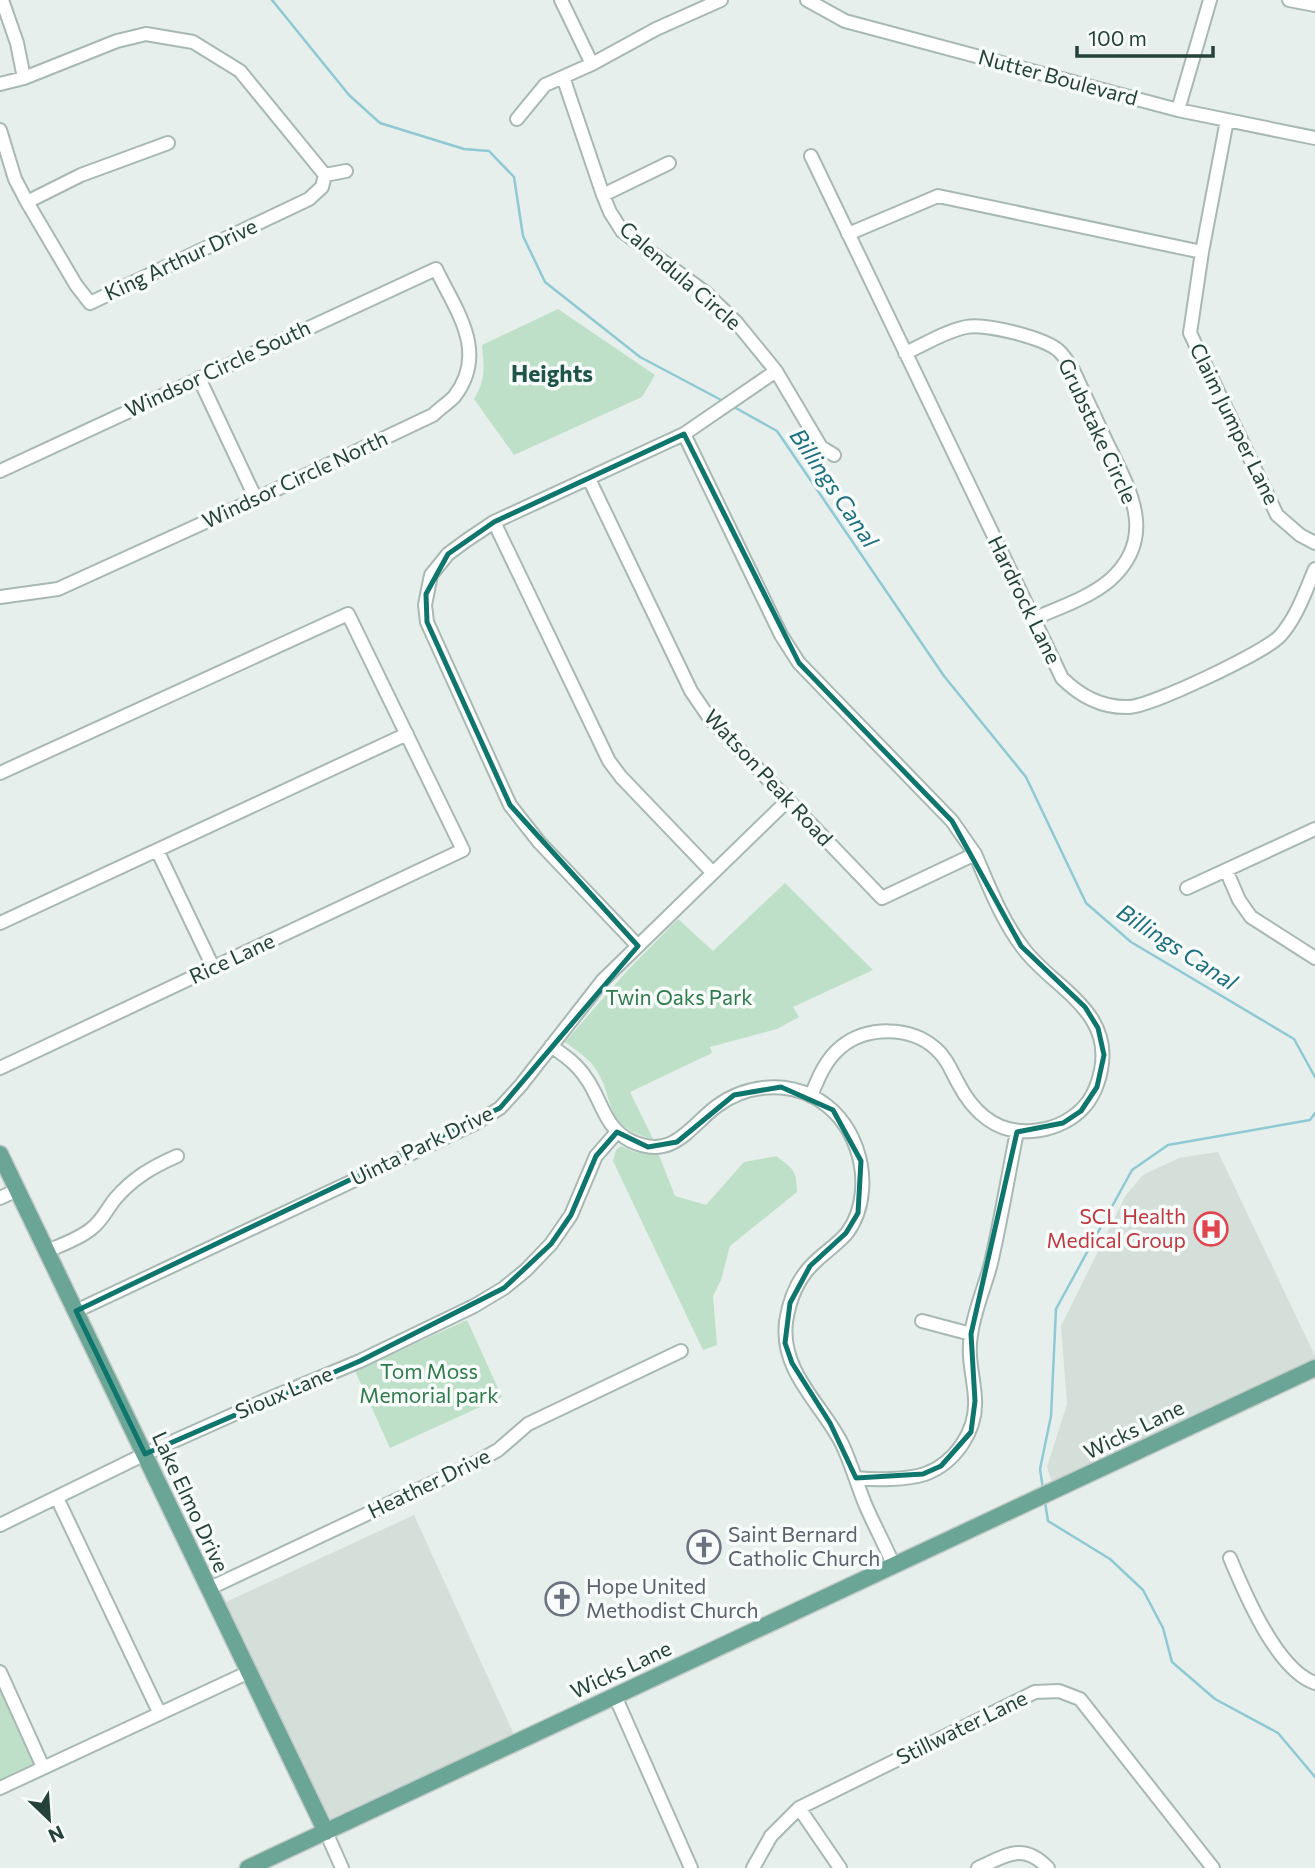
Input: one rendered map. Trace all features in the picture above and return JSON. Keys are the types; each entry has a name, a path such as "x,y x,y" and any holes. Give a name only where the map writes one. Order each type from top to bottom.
{"main road":[{"name":"Lake Elmo Drive","path":"0,1154 326,1832"},
{"name":"Wicks Lane","path":"248,1868 1315,1368"}],"street":[{"path":"2,0 17,43 24,78"},
{"path":"561,0 592,64"},
{"path":"517,119 545,85 592,64 656,29 721,0"},
{"name":"Nutter Boulevard","path":"807,0 845,21 1178,110 1315,138"},
{"path":"1178,110 1210,0"},
{"path":"1289,0 1315,5"},
{"path":"0,84 24,78 117,41 146,34 193,42 240,71 325,175 346,171"},
{"name":"Calendula Circle","path":"563,77 603,195 622,231 706,293 736,322 776,371 821,447 834,454"},
{"name":"Claim Jumper Lane","path":"1227,120 1190,332 1278,515 1300,535 1315,543"},
{"name":"King Arthur Drive","path":"0,130 4,160 76,285 90,303 309,200 322,187 325,175"},
{"path":"27,202 81,175 167,143"},
{"name":"Hardrock Lane","path":"811,156 1033,620 1062,678 1077,693 1100,704 1130,707 1159,699 1252,654 1279,637 1297,612 1315,569"},
{"path":"603,195 669,163"},
{"path":"848,234 938,196 1202,252"},
{"name":"Windsor Circle South","path":"0,471 436,269"},
{"name":"Windsor Circle North","path":"0,597 58,589 433,415 454,397 466,375 471,357 468,337 436,269"},
{"name":"Grubstake Circle","path":"905,353 967,327 981,327 1043,340 1059,351 1073,370 1133,496 1137,551 1108,582 1033,620"},
{"path":"638,946 552,858 510,805 427,622 425,605 431,575 448,554 494,522 590,480 684,433 776,371"},
{"path":"199,378 256,499"},
{"path":"684,433 780,635 799,663 951,821 975,854 1004,919 1021,946 1038,967 1085,1007 1098,1028 1104,1055 1097,1087 1081,1111 1063,1123 1041,1130 1017,1132 984,1118 965,1097 948,1063 934,1047 915,1036 890,1031 865,1035 842,1046 819,1074 811,1096"},
{"name":"Watson Peak Road","path":"590,480 691,691 710,719 882,898 975,854"},
{"path":"494,522 609,761 713,873"},
{"path":"0,773 348,614 407,734 0,923"},
{"name":"Rice Lane","path":"0,1068 463,850 407,734"},
{"name":"Uinta Park Drive","path":"76,1311 476,1123 500,1108 604,980 787,801"},
{"path":"1187,888 1315,829"},
{"path":"157,850 213,967"},
{"path":"1226,870 1239,900 1251,916 1315,958"},
{"path":"551,1046 575,1064 587,1079 605,1116 617,1132 632,1142 648,1147 677,1142 734,1095 781,1087 811,1096 833,1110 852,1135 861,1161 862,1188 858,1213 846,1233 810,1266 796,1288 790,1303 785,1343 803,1388 830,1423 894,1566"},
{"name":"Sioux Lane","path":"0,1525 145,1454 360,1361 474,1306 504,1288 527,1270 551,1244 571,1215 596,1156 617,1132"},
{"path":"856,1478 875,1480 923,1474 941,1465 959,1449 971,1432 975,1401 969,1360 971,1334 990,1265 1017,1132"},
{"path":"47,1251 89,1231 101,1220 130,1182 147,1169 177,1156"},
{"path":"0,1198 17,1190"},
{"path":"922,1321 971,1334"},
{"name":"Heather Drive","path":"208,1588 475,1464 498,1450 528,1424 681,1351"},
{"path":"57,1498 159,1712"},
{"path":"1230,1558 1249,1602 1289,1666 1315,1683"},
{"path":"0,1672 43,1767"},
{"path":"0,1788 249,1672"},
{"name":"Stillwater Lane","path":"753,1868 771,1836 799,1808 1035,1692 1059,1691 1080,1699 1213,1868"},
{"path":"615,1696 691,1868"},
{"path":"799,1808 840,1868"},
{"name":"Lake Elmo Drive","path":"326,1832 342,1868"},
{"path":"978,1868 1007,1855 1024,1852 1038,1857 1048,1868"}],"highlighted area":[{"path":"684,434 799,663 952,821 1021,946 1085,1007 1098,1028 1104,1055 1097,1087 1081,1111 1063,1123 1017,1132 971,1334 975,1401 971,1432 941,1466 923,1474 856,1478 830,1423 792,1363 785,1343 790,1303 810,1266 846,1233 858,1213 861,1161 833,1110 781,1087 734,1095 677,1142 648,1147 617,1132 596,1156 571,1215 551,1244 504,1288 360,1361 145,1454 76,1311 500,1108 638,946 510,805 427,622 426,594 448,554 494,522"}],"shaded area":[{"path":"1218,1152 1315,1356 1315,1368 1055,1491 1047,1467 1067,1404 1061,1326 1126,1195 1143,1175 1179,1158"},
{"path":"414,1515 517,1741 326,1832 217,1606"}],"green space":[{"path":"558,309 655,375 642,397 514,455 474,399 481,386 483,374 482,345"},
{"name":"Twin Oaks Park","path":"785,883 873,970 793,1007 799,1017 777,1029 710,1047 712,1053 630,1092 653,1139 635,1133 616,1118 605,1087 591,1063 565,1042 626,972 678,919 713,951"},
{"path":"621,1146 635,1152 659,1155 675,1196 706,1205 744,1162 776,1156 790,1167 795,1175 797,1192 730,1246 721,1280 713,1296 717,1345 703,1350 613,1161 616,1150"},
{"name":"Tom Moss Memorial park","path":"467,1320 502,1397 390,1448 355,1371"},
{"path":"0,1675 38,1765 0,1783"}],"waterway":[{"name":"Billings Canal","path":"272,0 349,95 380,123 464,149 489,151 514,177 523,236 545,282 640,357 725,402"},
{"name":"Billings Canal","path":"734,407 777,431 944,676 1026,777 1086,903 1131,942 1294,1039 1315,1077"},
{"name":"Billings Canal","path":"1043,1489 1040,1469 1051,1416 1056,1309 1132,1170 1168,1145 1310,1120 1315,1113"},
{"name":"Billings Canal","path":"1045,1502 1048,1521 1110,1559 1143,1590 1163,1628 1172,1662 1215,1699 1278,1733 1315,1777"}],"place":[{"name":"SCL Health Medical Group","path":"1211,1229"},
{"name":"Saint Bernard Catholic Church","path":"704,1547"},
{"name":"Hope United Methodist Church","path":"562,1599"}],"district":[{"name":"Heights","path":"552,374"}]}
